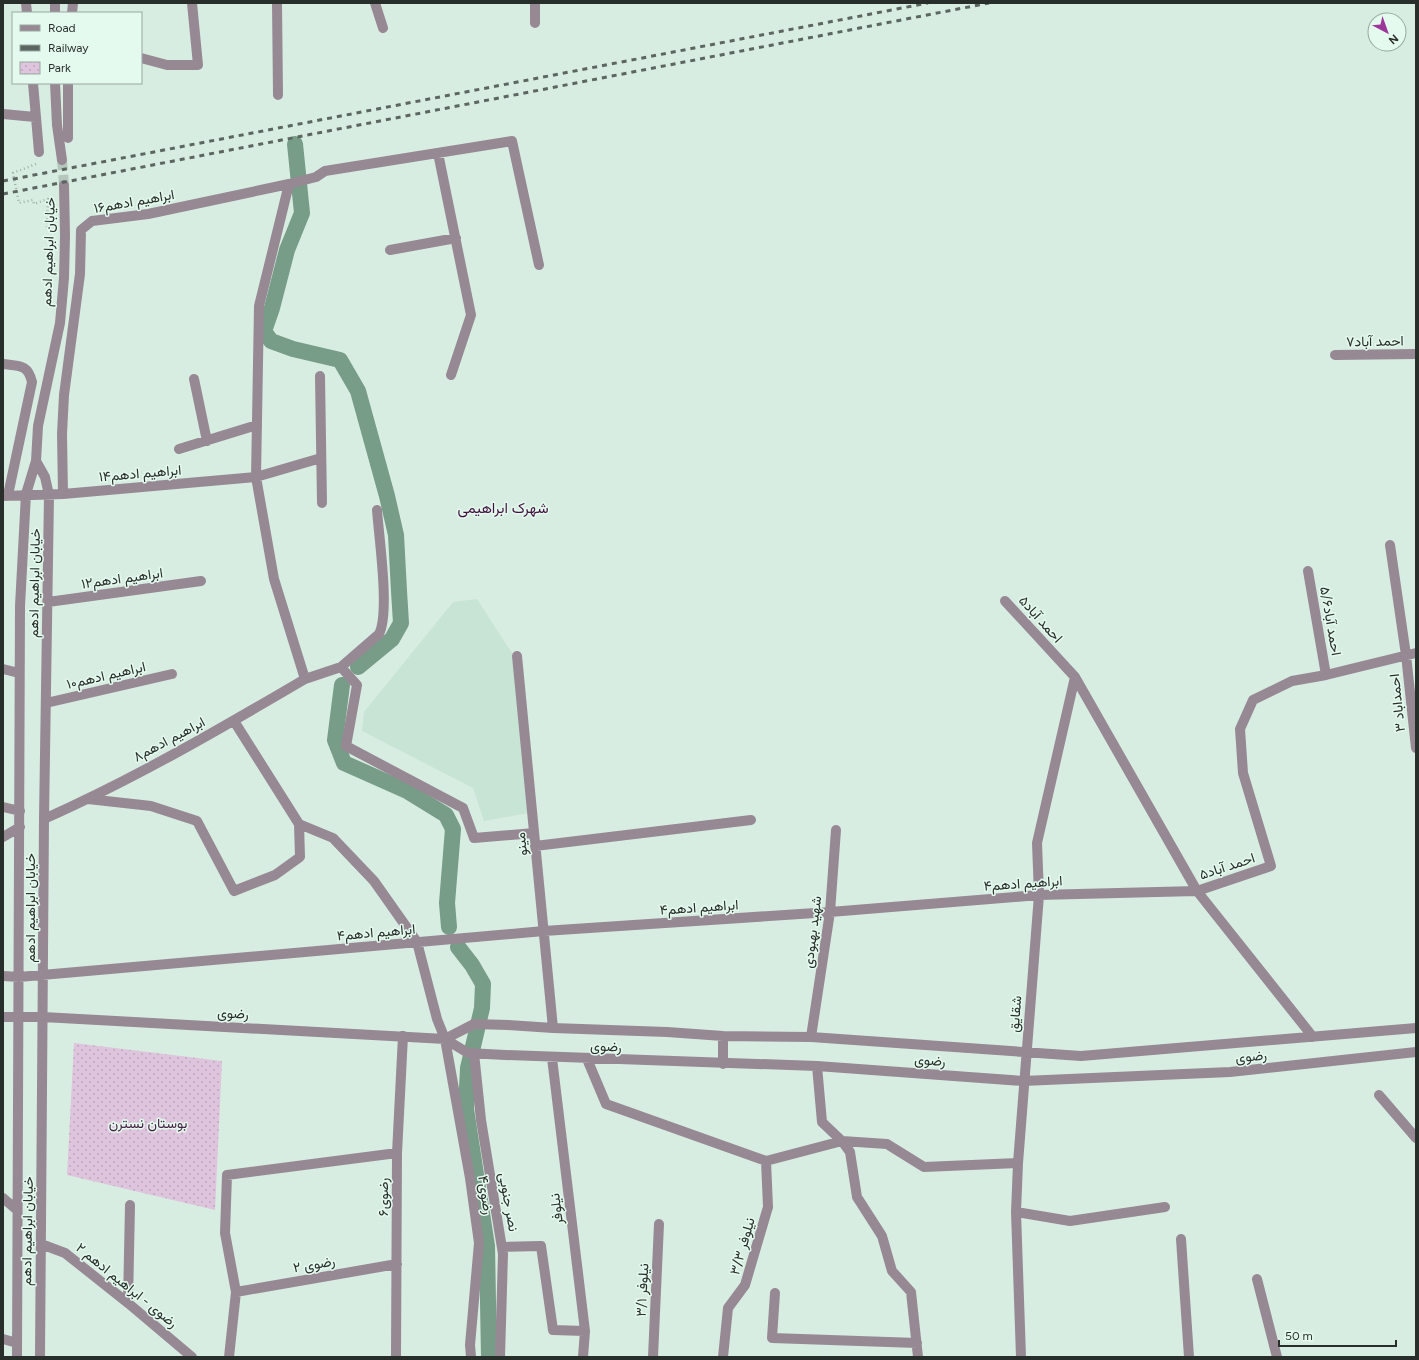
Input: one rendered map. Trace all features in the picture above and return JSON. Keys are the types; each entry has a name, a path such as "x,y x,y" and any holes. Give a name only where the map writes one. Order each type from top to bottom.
{"street":[{"path":"142,58 167,65 198,65 192,3"},
{"path":"277,3 278,95"},
{"path":"375,3 383,28"},
{"path":"535,3 535,23"},
{"path":"32,84 40,157"},
{"path":"55,84 57,125 62,160"},
{"path":"68,84 68,138"},
{"path":"3,114 35,117"},
{"name":"ابراهیم ادهم۱۶","path":"63,494 62,434 64,395 80,274 81,230 92,221 148,214 289,184 316,177 325,170 512,141 539,265"},
{"path":"438,153 471,315 451,374"},
{"path":"289,184 259,306 256,477 274,580 305,679"},
{"name":"خیابان ابراهیم ادهم","path":"17,1357 20,827 19,673 26,494 36,461 38,426 60,315 65,242 64,185"},
{"path":"390,250 456,238"},
{"name":"احمد آباد۷","path":"1335,355 1416,354"},
{"path":"3,364 23,366 30,372 32,382 6,495"},
{"path":"320,376 322,503"},
{"path":"194,379 207,440"},
{"path":"179,449 257,425"},
{"name":"ابراهیم ادهم۱۴","path":"6,495 63,494 256,477 321,458"},
{"name":"خیابان ابراهیم ادهم","path":"36,461 45,477 49,495 44,819 44,1017 40,1244 40,1357"},
{"path":"376,510 384,610 383,627 380,634 341,667 357,685 346,746 463,808 474,838 534,833"},
{"name":"احمداباد ۳","path":"1390,545 1411,654 1416,748"},
{"name":"احمد آباد۵/۶","path":"1308,571 1326,675"},
{"name":"ابراهیم ادهم۱۲","path":"48,602 201,581"},
{"name":"احمد آباد۵","path":"1006,600 1075,677 1197,890 1272,866 1243,773 1240,729 1253,700 1292,681 1326,675 1411,654"},
{"name":"مینو","path":"517,656 553,1028"},
{"name":"ابراهیم ادهم۸","path":"44,819 88,799 234,720 305,679 341,667"},
{"path":"3,669 19,673"},
{"name":"ابراهیم ادهم۱۰","path":"46,703 172,674"},
{"name":"شقایق","path":"1020,1357 1016,1212 1018,1163 1038,895 1037,843 1075,677"},
{"path":"88,799 151,806 197,821 234,891 275,875 300,857 299,824 234,720"},
{"path":"3,807 20,811"},
{"path":"535,846 751,820"},
{"path":"299,824 333,838 374,881 417,942"},
{"path":"3,836 20,827"},
{"name":"شهید بهبودی","path":"811,1037 830,912 836,830"},
{"path":"1197,890 1313,1037"},
{"name":"ابراهیم ادهم۴","path":"3,976 19,977 44,975 544,931 830,912 1038,895 1197,890"},
{"name":"رضوی۴","path":"417,942 437,1019 445,1039 470,1178 479,1243 470,1345 471,1357"},
{"name":"رضوی","path":"3,1017 44,1017 445,1039 468,1053 552,1058 817,1066 1024,1081 1230,1072 1416,1052"},
{"name":"رضوی","path":"445,1039 474,1024 667,1032 723,1036 811,1037 1081,1056 1416,1028"},
{"name":"رضوی۶","path":"396,1357 397,1153 403,1036"},
{"path":"723,1036 723,1064"},
{"name":"نصر جنوبی","path":"474,1053 481,1120 502,1247 500,1357"},
{"name":"نیلوفر","path":"552,1058 585,1331 583,1357"},
{"path":"587,1059 606,1104 766,1161 842,1141 887,1144 924,1167 1018,1163"},
{"path":"817,1066 822,1122 842,1141 850,1152 857,1196 882,1236 892,1271 912,1292 918,1357"},
{"path":"1379,1094 1416,1138"},
{"path":"229,1357 236,1292 225,1233 227,1175 397,1153"},
{"name":"نیلوفر ۳/۳","path":"723,1357 728,1308 745,1285 768,1206 766,1161"},
{"path":"3,1198 17,1210"},
{"path":"128,1302 130,1205"},
{"path":"1016,1212 1070,1221 1165,1208"},
{"name":"نیلوفر ۳/۱","path":"653,1357 659,1224"},
{"path":"1181,1239 1189,1357"},
{"name":"رضوی - ابراهیم ادهم ۲","path":"40,1244 65,1253 128,1302 192,1357"},
{"path":"502,1247 541,1246 553,1330 585,1331"},
{"name":"رضوی ۲","path":"236,1292 397,1264"},
{"path":"1257,1279 1278,1357"},
{"path":"775,1293 772,1338 917,1343"},
{"path":"3,1339 17,1343"}],"path":[{"path":"40,157 13,173 19,203 33,200 34,204 48,199 47,228 53,231"}],"shaded area":[{"path":"477,599 512,653 528,813 484,821 473,788 362,731 364,712 453,602"}],"green space":[{"name":"بوستان نسترن","path":"74,1043 222,1061 215,1210 67,1175"}],"waterway":[{"path":"295,144 302,213 287,250 272,308 264,331 271,341 293,349 340,360 358,391 387,496 396,535 401,623 392,639 358,667"},
{"path":"342,685 335,740 344,763 407,791 446,815 453,829 447,903 449,927"},
{"path":"458,947 472,965 483,984 482,1008 468,1068 466,1109 487,1246 489,1357"}],"tunnel":[{"path":"62,160 64,185"}],"railway":[{"path":"3,181 928,3"},
{"path":"3,194 989,3"}],"district":[{"name":"شهرک ابراهیمی","path":"503,508"}]}
